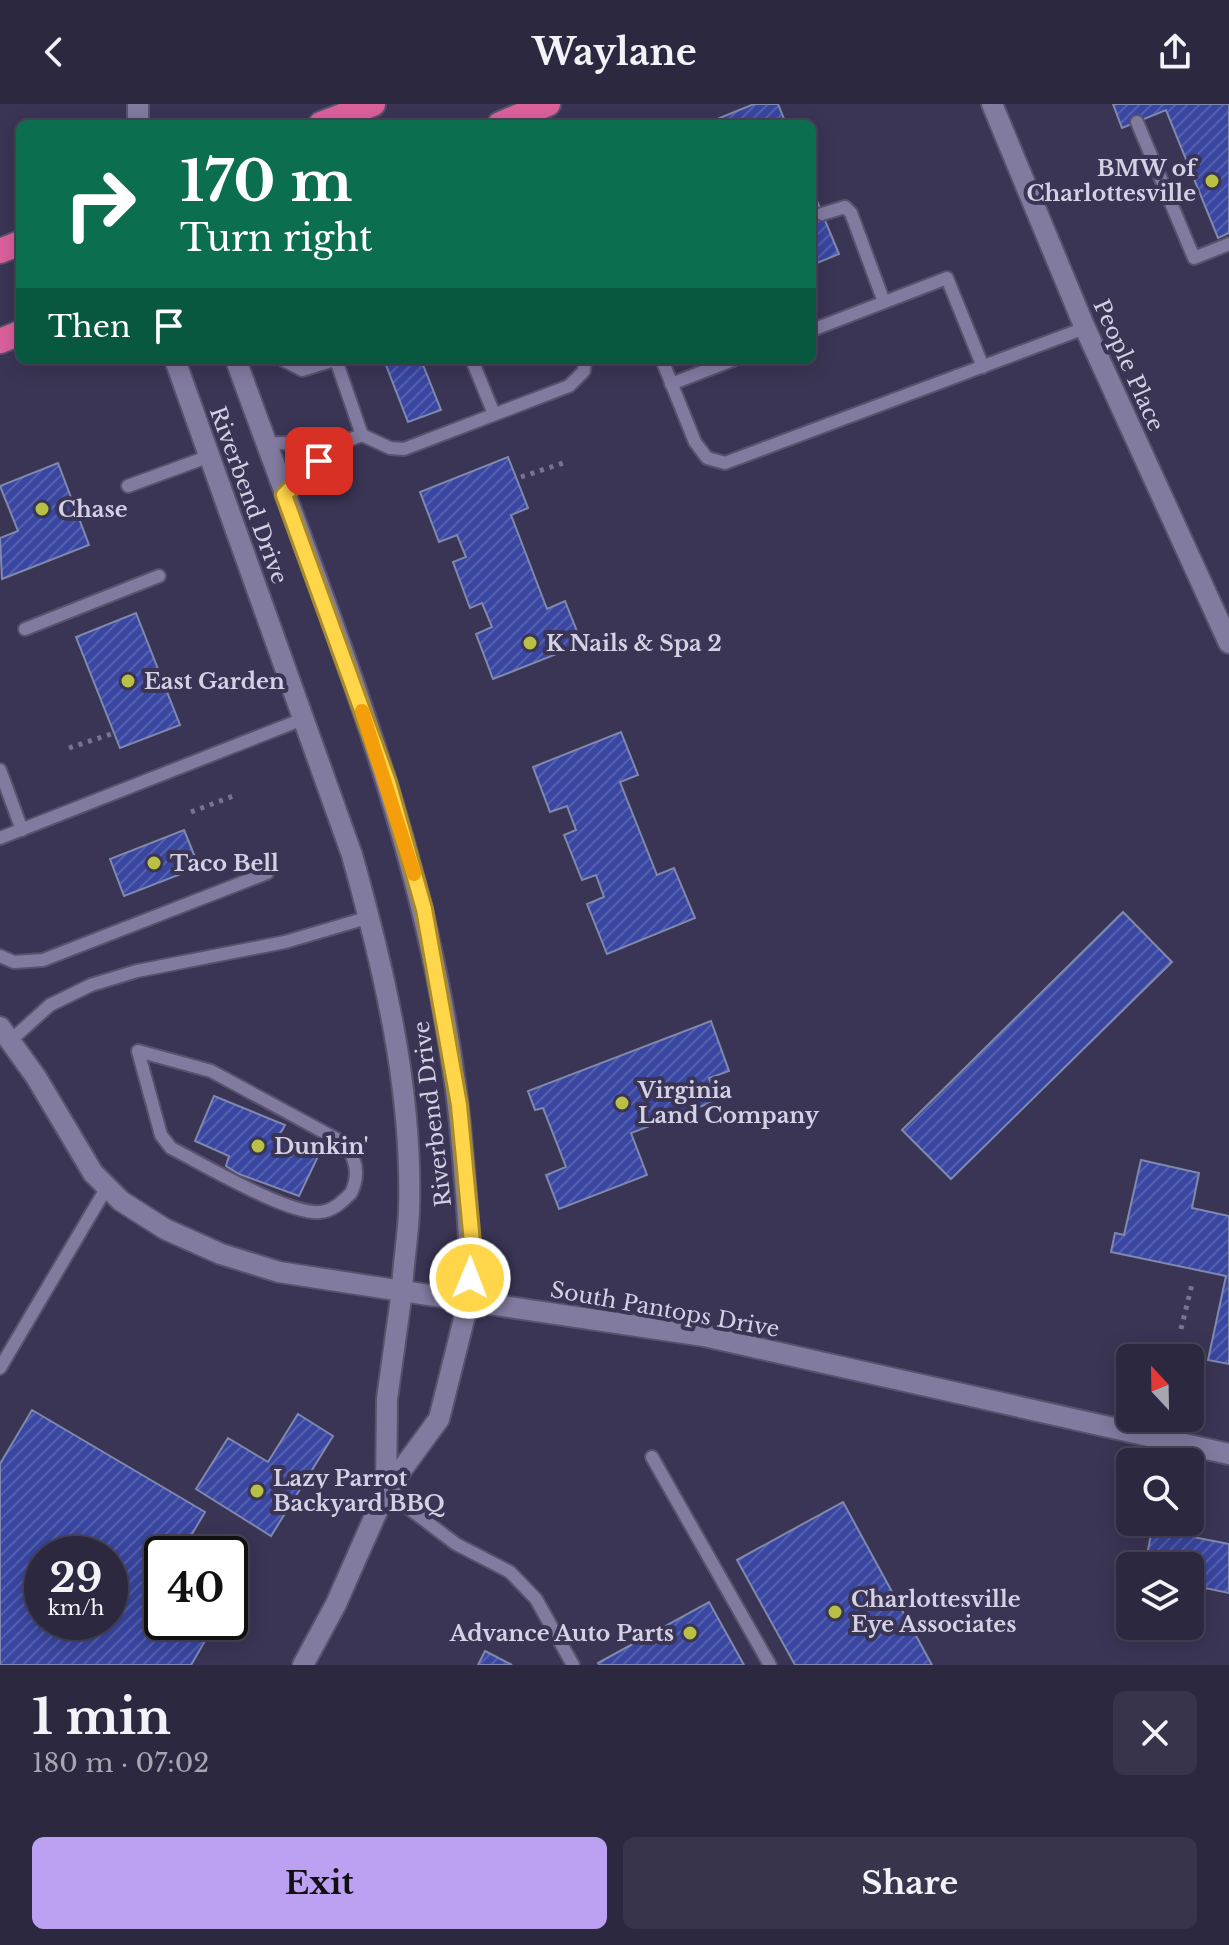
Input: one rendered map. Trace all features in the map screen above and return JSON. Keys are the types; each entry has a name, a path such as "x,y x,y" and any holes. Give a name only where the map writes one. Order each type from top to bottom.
{"highway":[{"path":"331,120 373,104"},
{"path":"510,120 548,104"}],"street":[{"name":"People Place","path":"992,104 1085,328 1229,643"},
{"name":"Riverbend Drive","path":"176,364 352,855 370,917 392,1019 406,1116 409,1211 387,1399 386,1491"},
{"name":"Riverbend Drive","path":"237,364 388,782 424,909 459,1105 473,1253 468,1303 439,1419 386,1491 336,1604 303,1665"},
{"name":"South Pantops Drive","path":"5,1034 36,1077 85,1163 107,1187 121,1201 165,1229 221,1254 279,1272 468,1303 704,1336 1229,1454"}],"lane":[{"path":"1137,122 1194,258 1229,244"},
{"path":"822,214 845,207 851,213 884,302"},
{"path":"816,328 947,278 983,367"},
{"path":"664,364 695,442 707,458 725,463 1085,328"},
{"path":"288,364 302,370 322,364"},
{"path":"336,364 362,435"},
{"path":"474,364 494,414"},
{"path":"266,443 337,444 362,435 390,448 404,449 569,386 584,371 585,364"},
{"path":"671,384 723,364"},
{"path":"284,495 337,444"},
{"path":"128,486 210,456"},
{"path":"25,629 159,576"},
{"path":"0,838 303,719"},
{"path":"0,770 22,830"},
{"path":"0,956 14,962 43,960 267,873"},
{"path":"5,1034 50,1005 91,985 137,971 285,942 370,917"},
{"path":"138,1051 211,1071 344,1143 353,1154 355,1185 342,1203 318,1212 278,1201 171,1148 161,1135 138,1051"},
{"path":"0,1368 107,1187"},
{"path":"652,1457 770,1665"},
{"path":"386,1491 456,1544 510,1572 536,1599 573,1665"}],"path":[{"path":"521,477 563,463"},
{"path":"69,748 111,734"},
{"path":"191,812 236,795"},
{"path":"1181,1329 1192,1284"}],"building":[{"path":"754,104 778,104 784,120 715,120"},
{"name":"BMW of Charlottesville","path":"1113,104 1229,104 1229,233 1218,238 1166,110 1122,128"},
{"path":"816,199 839,254 816,263"},
{"path":"386,364 423,364 441,410 408,422"},
{"path":"508,457 528,508 511,515 547,609 565,601 582,644 493,679 476,634 492,627 482,603 470,608 453,562 466,557 457,535 439,542 420,492"},
{"name":"Chase","path":"58,463 89,545 2,579 0,538 18,531 0,486"},
{"name":"East Garden","path":"136,613 180,725 120,748 76,637"},
{"path":"621,732 638,775 620,782 657,875 674,868 695,918 607,954 587,904 604,897 596,875 582,880 564,835 576,830 567,806 550,812 533,767"},
{"name":"Taco Bell","path":"184,830 199,867 124,896 110,859"},
{"path":"1123,912 1172,962 951,1179 902,1130"},
{"path":"711,1021 729,1071 709,1078 718,1100 631,1133 647,1175 559,1209 546,1175 566,1167 543,1108 535,1110 528,1091"},
{"name":"Dunkin'","path":"214,1096 285,1125 280,1134 321,1150 299,1196 239,1174 226,1166 229,1156 195,1141"},
{"path":"1141,1160 1199,1173 1192,1208 1229,1216 1229,1364 1208,1360 1226,1276 1111,1252 1115,1233 1124,1235"},
{"path":"32,1410 205,1512 191,1536 144,1536 144,1640 206,1640 191,1665 0,1665 0,1464"},
{"path":"298,1414 333,1436 271,1536 196,1489 228,1438 268,1462"},
{"name":"Charlottesville Eye Associates","path":"843,1502 932,1665 795,1665 737,1560"},
{"path":"1151,1536 1188,1536 1229,1544 1229,1593 1204,1588 1204,1552 1148,1552"},
{"name":"Advance Auto Parts","path":"709,1602 744,1665 599,1665 598,1663"},
{"path":"485,1651 512,1665 478,1665"}],"slow traffic":[{"path":"362,711 388,782 414,874"}],"place":[{"name":"BMW of Charlottesville","path":"1212,181"},
{"name":"Chase","path":"42,509"},
{"name":"K Nails & Spa 2","path":"530,643"},
{"name":"East Garden","path":"128,681"},
{"name":"Taco Bell","path":"154,863"},
{"name":"Virginia Land Company","path":"622,1103"},
{"name":"Dunkin'","path":"258,1146"},
{"name":"Lazy Parrot Backyard BBQ","path":"257,1491"},
{"name":"Charlottesville Eye Associates","path":"835,1612"},
{"name":"Advance Auto Parts","path":"690,1633"}],"route":[{"path":"319,461 284,495 388,782 424,909 459,1105 473,1253 470,1278"}]}
